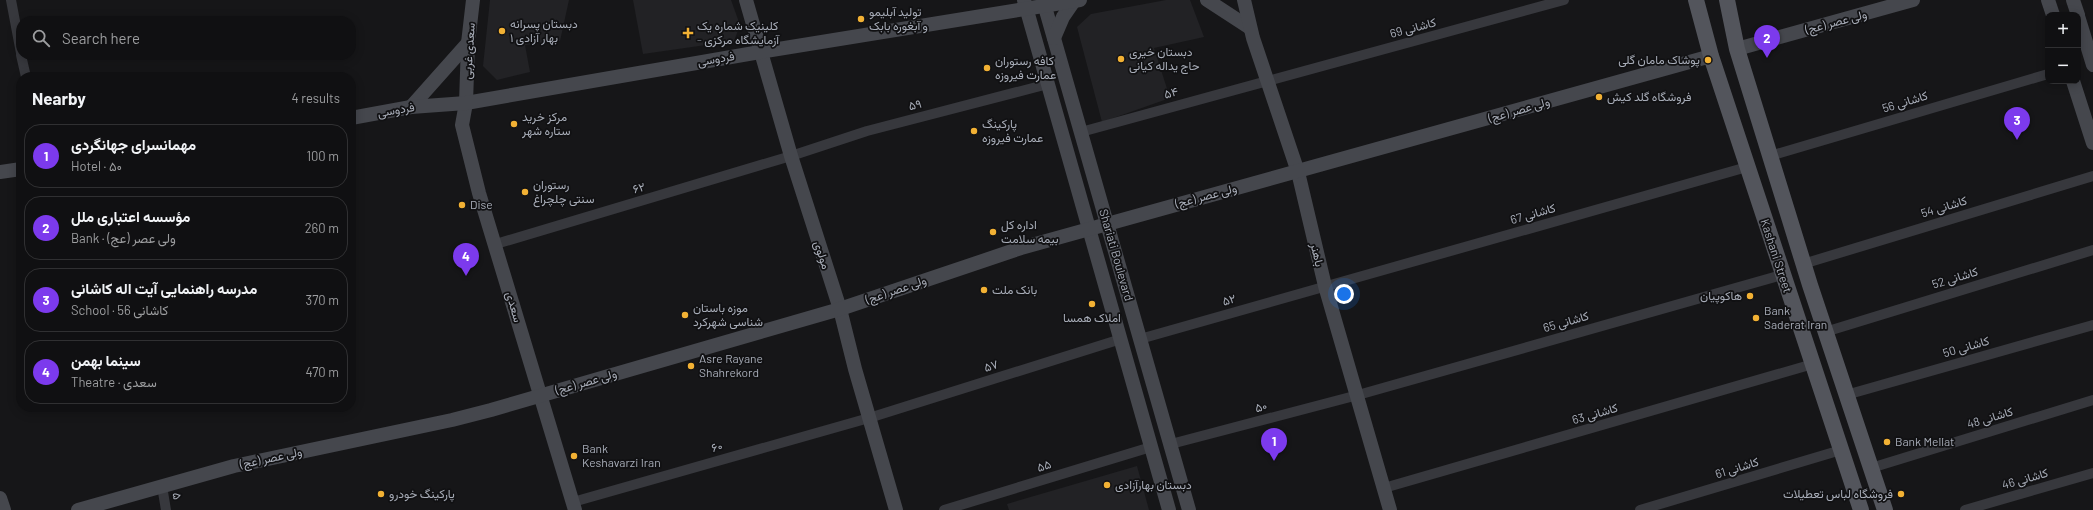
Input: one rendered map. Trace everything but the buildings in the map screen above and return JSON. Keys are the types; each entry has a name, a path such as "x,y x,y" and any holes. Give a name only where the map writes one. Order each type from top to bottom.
{"main road":[{"name":"سعدی غربی","path":"466,103 468,43 473,0"},
{"name":"مولوی","path":"746,0 790,156 840,309 869,418 896,510"},
{"path":"1054,38 1063,17 1077,0"},
{"name":"فردوسی","path":"356,117 411,107 466,103 1025,4 1077,0"},
{"path":"1207,0 1250,28"},
{"name":"باهنر","path":"1244,0 1250,28 1298,172 1325,286 1358,395 1390,510"},
{"path":"1250,28 1251,6 1254,0"},
{"name":"Kashani Street","path":"1696,0 1711,56 1782,275 1861,510"},
{"name":"Kashani Street","path":"1727,0 1737,49 1803,264 1885,510"},
{"name":"ولی عصر (عج)","path":"1737,49 1913,0"},
{"path":"2048,0 2051,12"},
{"path":"2073,0 2077,12"},
{"name":"Shariati Boulevard","path":"1044,3 1189,510"},
{"name":"Shariati Boulevard","path":"1025,4 1090,228 1169,510"},
{"path":"2081,25 2092,60"},
{"path":"411,107 468,43"},
{"name":"ولی عصر (عج)","path":"78,510 234,466 452,420 840,309 1021,248 1090,228 1298,172 1711,56"},
{"path":"2074,84 2093,143"},
{"name":"سعدی","path":"466,103 462,125 540,395 574,506"},
{"path":"0,172 16,170"},
{"path":"0,498 4,510"}],"street":[{"path":"11,0 16,27"},
{"name":"کاشانی 69","path":"1268,80 1564,0"},
{"path":"22,60 25,72"},
{"name":"کاشانی 56","path":"1770,156 2045,75"},
{"name":"۵۴","path":"1081,132 1268,80"},
{"name":"۵۹","path":"790,156 867,130 1048,84"},
{"name":"۶۲","path":"496,244 790,156"},
{"name":"کاشانی 67","path":"1325,286 1747,167"},
{"name":"کاشانی 54","path":"1803,264 2093,176"},
{"name":"کاشانی 52","path":"1825,332 2093,250"},
{"name":"کاشانی 65","path":"1358,395 1782,275"},
{"name":"۵۲","path":"1140,339 1325,286"},
{"name":"کاشانی 50","path":"1846,395 2093,325"},
{"name":"۵۷","path":"869,418 1121,339"},
{"name":"کاشانی 63","path":"1384,488 1813,364"},
{"name":"۵۰","path":"1171,444 1358,395"},
{"name":"کاشانی 48","path":"1871,468 2093,400"},
{"name":"۶۰","path":"574,506 869,418"},
{"name":"۵۵","path":"944,510 1151,447"},
{"name":"کاشانی 61","path":"1640,510 1842,450"},
{"name":"کاشانی 46","path":"1965,510 2093,473"},
{"name":"۵","path":"162,486 166,510"}],"shaded area":[{"path":"490,0 569,0 560,41 525,45 530,72 497,80 483,66"},
{"name":"کلینیک شماره یک - آزمایشگاه مرکزی","path":"633,0 731,0 740,25 734,41 643,54"},
{"path":"1166,0 1190,0 1204,37 1154,48 1170,98 1102,122 1077,27 1091,14"},
{"name":"دبستان بهارآزادی","path":"1137,466 1149,510 1009,510 1007,504"}],"place":[{"name":"تولید آبلیمو و آبغوره بابک","path":"861,19"},
{"name":"دبستان پسرانه بهار آزادی ۱","path":"502,31"},
{"name":"کلینیک شماره یک - آزمایشگاه مرکزی","path":"688,33"},
{"name":"مؤسسه اعتباری ملل","path":"1767,58"},
{"name":"دبستان خیری حاج یداله کیانی","path":"1121,59"},
{"name":"پوشاک مامان گلی","path":"1708,60"},
{"name":"کافه رستوران عمارت فیروزه","path":"987,68"},
{"name":"فروشگاه گلد کیش","path":"1599,97"},
{"name":"مرکز خرید ستاره شهر","path":"514,124"},
{"name":"پارکینگ عمارت فیروزه","path":"974,131"},
{"name":"مدرسه راهنمایی آیت اله کاشانی","path":"2017,140"},
{"name":"رستوران سنتی چلچراغ","path":"525,192"},
{"name":"Dise","path":"462,205"},
{"name":"اداره کل بیمه سلامت","path":"993,232"},
{"name":"سینما بهمن","path":"466,276"},
{"name":"بانک ملت","path":"984,290"},
{"name":"هاکوپیان","path":"1750,296"},
{"name":"املاک همسا","path":"1092,304"},
{"name":"موزه باستان شناسی شهرکرد","path":"685,315"},
{"name":"Bank Saderat Iran","path":"1756,318"},
{"name":"Asre Rayane Shahrekord","path":"691,366"},
{"name":"Bank Mellat","path":"1887,442"},
{"name":"Bank Keshavarzi Iran","path":"574,456"},
{"name":"مهمانسرای جهانگردی","path":"1274,461"},
{"name":"دبستان بهارآزادی","path":"1107,485"},
{"name":"پارکینگ خودرو","path":"381,494"},
{"name":"فروشگاه لباس تعطیلات","path":"1901,494"}]}
